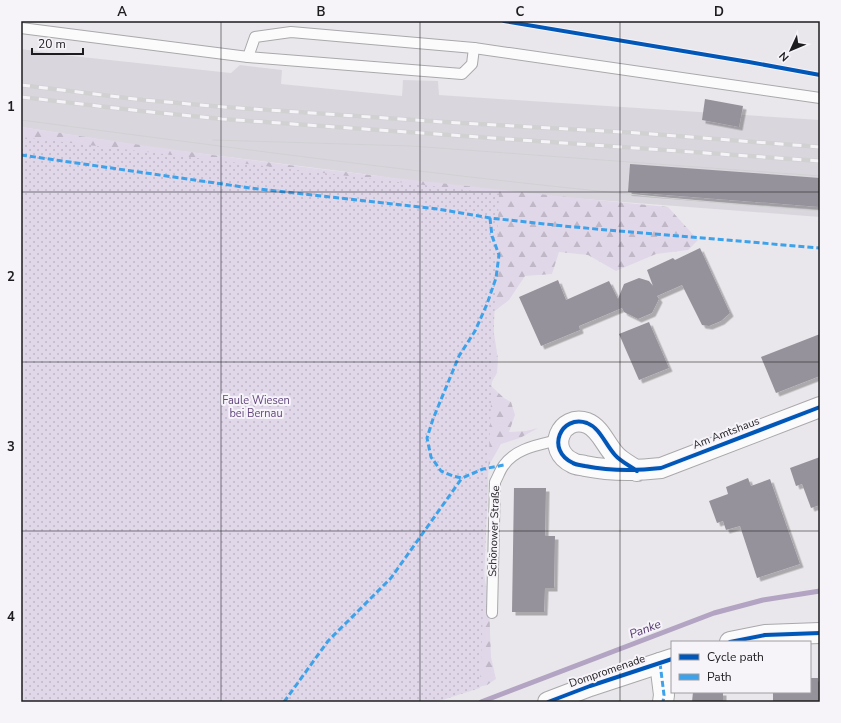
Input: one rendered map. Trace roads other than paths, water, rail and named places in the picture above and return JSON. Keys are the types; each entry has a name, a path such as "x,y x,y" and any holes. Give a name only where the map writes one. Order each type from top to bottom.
{"street":[{"name":"Am Amtshaus","path":"558,440 558,447 564,457 573,463 607,469 637,471 661,468 820,407"},
{"path":"558,440 558,436 565,426 576,422 585,422 594,427 615,456 637,471"},
{"path":"735,641 765,635 820,633"},
{"path":"663,702 666,661"},
{"name":"Dompromenade","path":"548,702 590,686 666,661"}],"lane":[{"path":"21,28 248,57 462,74 472,64 474,48"},
{"path":"248,57 255,37 291,32 474,48 820,98"},
{"name":"Schönower Straße","path":"492,612 495,482 504,465 512,456 524,450 558,440"}],"waterway":[{"name":"Panke","path":"481,702 714,613 763,600 820,591"}],"tram line":[{"path":"21,120 320,159 520,183 720,203 820,211"},
{"path":"213,140 411,146 820,176"}],"railway":[{"path":"21,85 143,100 224,107 638,133 820,147"},
{"path":"21,97 222,119 820,161"}],"park label":[{"name":"Faule Wiesen bei Bernau","path":"256,406"}]}
